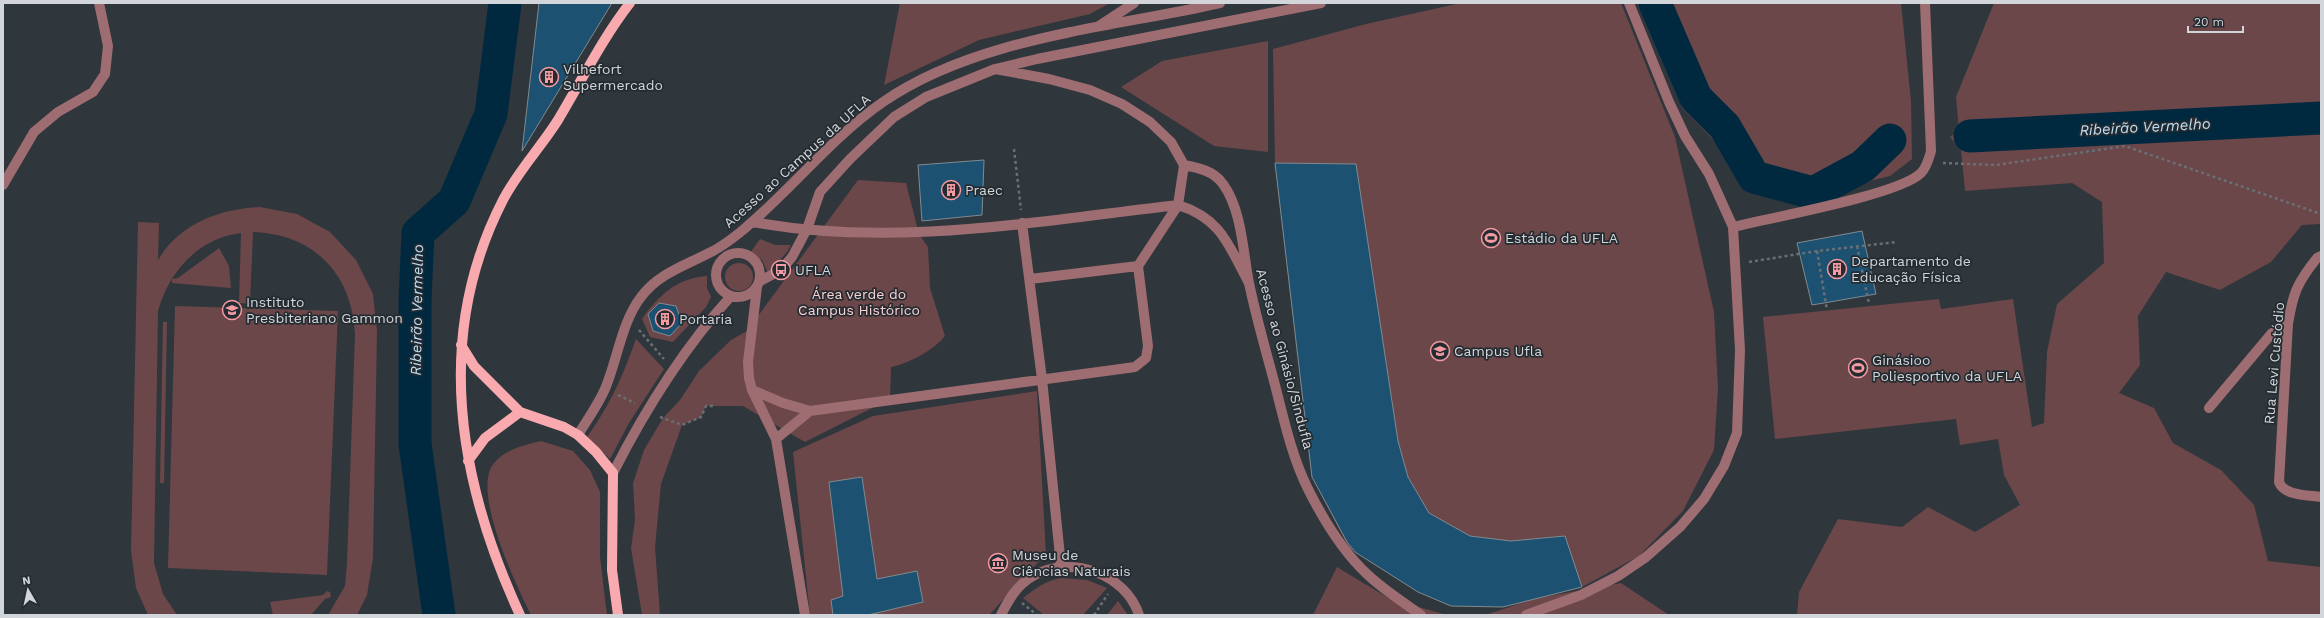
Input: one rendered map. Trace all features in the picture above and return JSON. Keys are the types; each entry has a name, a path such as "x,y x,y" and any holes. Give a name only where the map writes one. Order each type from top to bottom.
{"main road":[{"path":"520,615 490,544 468,461 462,413 460,376 461,345 473,275 481,249 504,198 557,121 614,24 630,3"},
{"path":"461,345 474,366 520,412 564,428 578,435 596,452 613,473 612,570 618,615"},
{"path":"468,461 485,438 520,412"}],"street":[{"path":"3,185 34,132 58,112 93,92 105,74 108,46 99,3"},
{"path":"1098,28 1134,3"},
{"name":"Acesso ao Campus da UFLA","path":"578,435 605,388 633,312 640,298 660,277 728,242 752,222 848,131 882,103 928,74 967,59 1198,5 1220,3"},
{"path":"806,615 776,439 752,390 748,362 758,284 760,272 753,258 737,252 729,254 720,260 716,270 716,281 722,290 731,296 741,297 750,294 758,284 781,270 792,257 806,229 820,192 850,159 894,117 926,97 995,69 1172,31 1320,3"},
{"path":"1526,615 1581,596 1618,576 1646,557 1680,527 1704,499 1724,466 1737,433 1740,350 1733,227 1708,174 1685,136 1669,102 1629,3"},
{"path":"1733,227 1886,191 1921,173 1928,162 1931,150 1925,3"},
{"path":"752,390 783,403 810,411 1135,367 1146,358 1148,346 1138,266 1178,205 1184,165 1171,142 1150,122 1122,104 1090,90 1049,79 995,69"},
{"name":"Acesso ao Ginásio/Sindufla","path":"1184,165 1201,169 1216,175 1224,185 1232,200 1240,231 1249,283 1284,422 1308,488 1348,554 1368,576 1421,615"},
{"path":"752,222 844,232 895,232 944,230 1022,223 1178,205 1196,210 1209,218 1229,246 1249,283"},
{"path":"1022,223 1042,379 1061,566"},
{"path":"728,242 729,254"},
{"name":"Rua Levi Custódio","path":"2321,256 2317,258 2299,282 2292,299 2288,324 2279,482 2282,488 2291,492 2321,497"},
{"path":"1030,279 1138,266"},
{"path":"613,473 631,437 674,369 701,330 731,296"},
{"path":"2209,408 2272,333 2288,324"},
{"path":"776,439 810,411"},
{"path":"1000,615 1011,594 1033,575 1061,566 1090,569 1117,582 1136,604 1139,615"}],"path":[{"path":"1928,162 1996,165 2125,146 2321,214"},
{"path":"1014,149 1022,223"},
{"path":"1735,264 1817,251 1897,242"},
{"path":"1857,246 1869,304"},
{"path":"1817,251 1827,310"},
{"path":"633,312 639,330 654,349 674,369"},
{"path":"1094,615 1117,582"}],"green space":[{"path":"900,3 1110,3 1090,14 979,40 884,85"},
{"name":"Estádio da UFLA","path":"1461,3 1621,3 1675,137 1714,312 1718,388 1714,450 1683,511 1639,556 1582,587 1543,597 1621,583 1669,615 1485,615 1525,602 1503,607 1451,606 1418,592 1349,548 1312,477 1275,163 1273,49 1366,24"},
{"path":"1648,3 1901,3 1911,101 1912,159 1890,176 1813,195 1773,195 1753,180 1682,108"},
{"path":"1994,3 2321,3 2321,224 2302,225 2271,262 2220,290 2166,272 2138,316 2140,365 2119,393 2154,408 2173,443 2221,470 2254,505 2268,561 2321,567 2321,615 1797,615 1799,592 1838,519 1902,527 1928,507 1975,532 2020,505 2004,475 1998,439 1960,445 1956,419 1775,439 1763,317 1939,299 1941,309 2013,299 2032,427 2044,423 2047,352 2057,304 2104,263 2102,202 2072,183 1965,191 1961,150 1950,137 1959,130 1956,97"},
{"path":"1268,41 1268,152 1214,146 1121,87 1162,61"},
{"name":"Área verde do Campus Histórico","path":"858,180 906,183 919,234 928,247 930,288 945,336 920,356 905,363 891,367 890,399 805,442 743,406 706,406 701,417 682,425 661,484 655,547 660,615 642,615 631,548 635,520 633,483 644,450 663,418 680,400 699,371 731,340 747,331"},
{"path":"260,207 297,214 330,232 356,260 373,294 377,331 373,558 367,595 357,615 328,615 345,586 347,563 355,334 352,312 346,293 337,276 326,261 311,249 294,240 275,234 253,232 250,304 239,303 241,233 226,236 212,242 199,249 188,259 178,270 170,283 163,296 158,311 154,563 163,594 177,615 148,615 136,588 131,551 138,222 159,223 158,260 167,247 178,236 189,227 202,220 230,211"},
{"path":"760,239 775,245 791,245 787,252 768,273 762,260 750,253"},
{"path":"219,248 229,266 231,288 172,283 172,279 178,278"},
{"path":"739,263 749,267 753,277 749,287 739,291 729,287 725,277 729,267"},
{"path":"707,276 707,288 711,297 706,307 673,342 650,337 642,319 655,302 678,284 696,277"},
{"path":"175,306 338,311 327,575 168,568"},
{"path":"163,322 167,322 164,483 160,483"},
{"path":"636,339 664,369 629,423 610,459 587,437 603,413 615,390"},
{"path":"1037,391 1046,554 989,615 810,615 793,452 873,416"},
{"path":"541,441 573,451 590,470 600,492 600,557 607,615 531,615 498,538 491,514 488,493 489,475 495,462 505,454 522,446"},
{"path":"1337,567 1390,599 1447,615 1313,615"},
{"path":"1061,578 1087,580 1107,588 1083,615 1044,615 1023,598 1041,585"},
{"path":"327,591 330,592 331,597 325,599 311,615 273,615 270,602 323,595"},
{"path":"1118,601 1128,615 1107,615"}],"building":[{"name":"Vilhefort Supermercado","path":"539,3 612,3 522,151"},
{"name":"Praec","path":"984,160 982,215 922,221 918,165"},
{"path":"1275,163 1356,164 1398,441 1408,477 1429,513 1470,536 1511,541 1565,536 1582,587 1503,607 1451,606 1418,592 1355,552 1347,542 1312,477"},
{"name":"Departamento de Educação Física","path":"1862,231 1876,294 1812,305 1797,243"},
{"name":"Portaria","path":"659,303 676,306 682,323 670,336 653,331 648,314"},
{"path":"862,477 877,579 917,571 923,602 868,615 833,615 831,600 843,596 829,482"}],"waterway":[{"name":"Ribeirão Vermelho","path":"439,615 415,444 415,299 418,233 454,201 491,114 505,3"},
{"name":"Ribeirão Vermelho","path":"1655,3 1696,98 1725,127 1754,177 1813,193 1863,166 1890,140"},
{"name":"Ribeirão Vermelho","path":"1970,136 2321,118"}],"place":[{"name":"Vilhefort Supermercado","path":"549,77"},
{"name":"Praec","path":"951,190"},
{"name":"Estádio da UFLA","path":"1491,238"},
{"name":"Departamento de Educação Física","path":"1837,269"},
{"name":"UFLA","path":"781,270"},
{"name":"Instituto Presbiteriano Gammon","path":"232,310"},
{"name":"Portaria","path":"665,319"},
{"name":"Campus Ufla","path":"1440,351"},
{"name":"Ginásioo Poliesportivo da UFLA","path":"1858,368"},
{"name":"Museu de Ciências Naturais","path":"998,563"}]}
